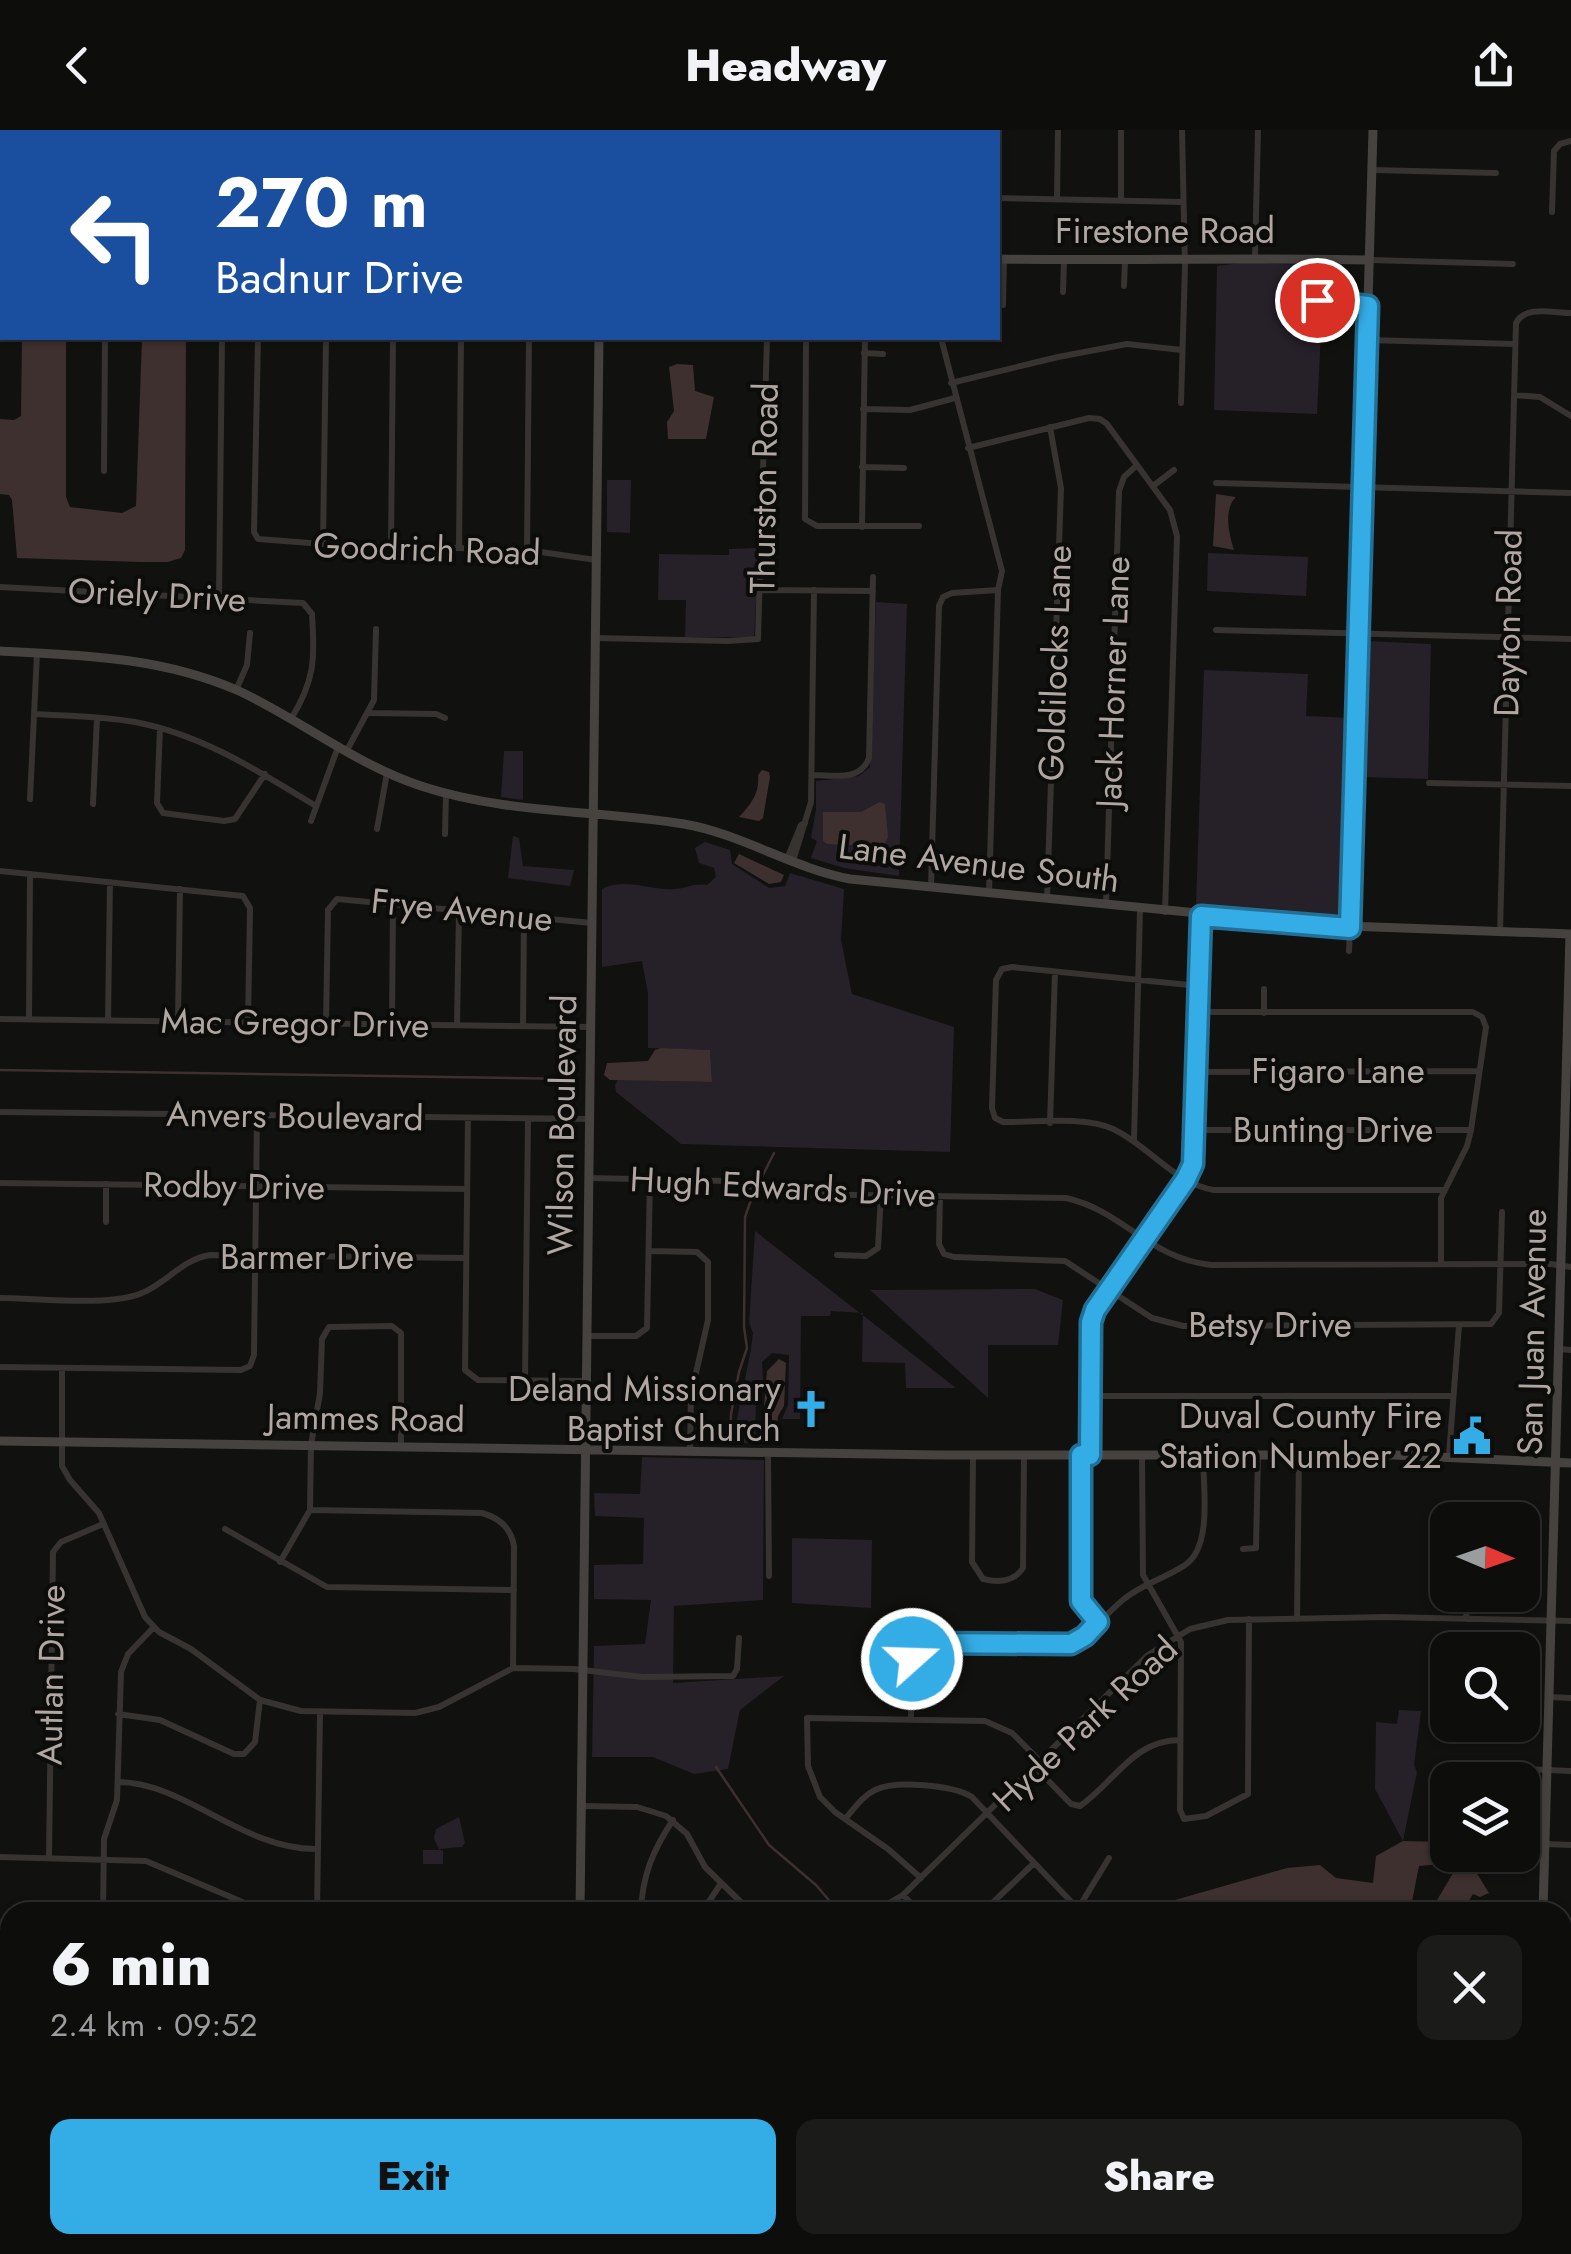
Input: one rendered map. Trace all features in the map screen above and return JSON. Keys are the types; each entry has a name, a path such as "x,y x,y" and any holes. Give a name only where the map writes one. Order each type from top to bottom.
{"main road":[{"path":"1350,928 1372,130"},
{"name":"Firestone Road","path":"1001,259 1369,260"},
{"name":"Wilson Boulevard","path":"580,1902 599,340"},
{"name":"Lane Avenue South","path":"0,651 149,663 192,674 236,690 387,773 446,794 490,804 704,828 842,877 1048,901 1350,928 1570,934"},
{"name":"San Juan Avenue","path":"1543,1902 1558,1349 1566,1266 1570,934"},
{"name":"Jammes Road","path":"0,1442 973,1455 1450,1455 1571,1463"}],"street":[{"path":"1057,199 1058,130"},
{"path":"1120,130 1120,200"},
{"path":"1181,403 1182,130"},
{"path":"1255,257 1258,130"},
{"path":"1552,212 1553,156 1556,147 1571,140"},
{"path":"1371,170 1496,173"},
{"path":"1000,198 1183,202"},
{"path":"1001,259 1003,305"},
{"path":"1063,292 1064,260"},
{"name":"Firestone Road","path":"1369,260 1513,264"},
{"path":"1124,286 1125,261"},
{"path":"1317,300 1368,306"},
{"name":"Dayton Road","path":"1500,932 1515,344 1520,316 1527,312 1571,313"},
{"path":"104,471 105,340"},
{"path":"219,598 222,340"},
{"name":"Goodrich Road","path":"258,340 254,532 258,539 526,550 596,560"},
{"path":"323,544 326,340"},
{"path":"391,547 393,340"},
{"path":"459,548 461,340"},
{"path":"526,550 530,340"},
{"name":"Thurston Road","path":"596,638 758,639 767,340"},
{"path":"806,340 803,514 808,523 919,526"},
{"path":"862,526 865,340"},
{"path":"941,340 1002,571 998,590 989,894"},
{"path":"1367,340 1515,344"},
{"path":"951,383 1058,356 1127,344 1182,350"},
{"path":"864,353 883,354"},
{"path":"1514,395 1540,397 1571,416"},
{"path":"864,410 910,410 955,398"},
{"path":"968,448 1089,418 1100,419 1108,424 1174,516 1177,529 1165,912"},
{"name":"Goldilocks Lane","path":"1048,901 1060,488 1058,457 1050,427"},
{"name":"Jack Horner Lane","path":"1106,906 1119,491 1124,477 1137,465"},
{"path":"862,467 904,468"},
{"path":"1152,486 1174,470"},
{"path":"1216,483 1571,492"},
{"path":"812,775 850,776 866,766 873,576"},
{"name":"Oriely Drive","path":"0,588 296,601 310,610 311,681 291,718"},
{"path":"761,590 873,591"},
{"path":"790,860 811,802 814,590"},
{"path":"931,888 940,602 952,593 998,590"},
{"path":"312,822 342,749 369,713 375,694 376,628"},
{"path":"1216,630 1571,639"},
{"path":"236,690 247,665 250,633"},
{"path":"30,799 37,653"},
{"path":"369,713 436,714 445,718"},
{"path":"34,714 98,718 160,728 214,747 316,806"},
{"path":"93,804 98,718"},
{"path":"160,728 157,802 160,811 168,815 224,821 235,818 265,774"},
{"path":"377,829 387,773"},
{"path":"1429,782 1571,786"},
{"path":"445,834 446,794"},
{"path":"0,871 239,894 250,908 248,1023"},
{"path":"29,1020 30,874"},
{"path":"108,1021 110,882"},
{"path":"178,1022 180,889"},
{"name":"Frye Avenue","path":"326,1023 328,910 332,902 342,898 592,923"},
{"path":"392,1024 394,904"},
{"path":"457,1026 459,910"},
{"path":"1134,1142 1140,910"},
{"path":"523,1026 524,916"},
{"path":"1098,1622 1081,1601 1091,1322 1186,1179 1194,1158 1201,916"},
{"path":"1349,951 1350,928"},
{"path":"1199,986 1002,969 996,980 992,1108 995,1118 1003,1122 1101,1124 1186,1179 1214,1190 1443,1190"},
{"path":"1050,1122 1055,972"},
{"path":"1264,989 1264,1012"},
{"path":"1198,1012 1473,1012 1482,1016 1486,1027 1471,1130 1463,1156 1443,1190 1441,1264"},
{"name":"Mac Gregor Drive","path":"0,1020 591,1027"},
{"name":"Figaro Lane","path":"1196,1072 1480,1071"},
{"name":"Anvers Boulevard","path":"0,1112 590,1120"},
{"path":"0,1367 241,1370 250,1366 254,1355 257,1115"},
{"path":"468,1118 464,1364 468,1375 478,1380 586,1381"},
{"path":"525,1380 528,1118"},
{"name":"Bunting Drive","path":"1195,1130 1471,1130"},
{"name":"Hugh Edwards Drive","path":"589,1178 726,1181 775,1194 1066,1198 1093,1206 1171,1256 1211,1265 1566,1266"},
{"path":"587,1336 636,1336 645,1332 650,1179"},
{"name":"Rodby Drive","path":"0,1183 467,1189"},
{"path":"106,1184 106,1222"},
{"path":"837,1256 866,1256 878,1248 881,1195"},
{"name":"Betsy Drive","path":"940,1196 939,1244 944,1254 1056,1259 1072,1264 1152,1318 1183,1326 1485,1325 1495,1321 1499,1313 1500,1264"},
{"path":"1500,1264 1502,1212"},
{"path":"650,1251 698,1252 708,1262 708,1320 692,1386 690,1450"},
{"name":"Barmer Drive","path":"0,1298 126,1298 150,1290 193,1259 210,1255 466,1258"},
{"path":"1450,1455 1459,1325"},
{"path":"280,1562 310,1510 311,1445 325,1330 333,1326 392,1326 399,1330 401,1446"},
{"path":"1558,1349 1571,1350"},
{"path":"62,1368 62,1466 94,1505 139,1608 154,1627 260,1700 287,1710 423,1712 513,1668 642,1677 733,1676 738,1669 739,1638"},
{"path":"1090,1396 1453,1396"},
{"path":"768,1452 768,1576"},
{"path":"1142,1454 1142,1570 1181,1642 1180,1810 1184,1818 1200,1818 1218,1811 1246,1797 1250,1789 1249,1619"},
{"path":"1243,1549 1256,1548 1258,1454"},
{"path":"973,1455 972,1562 984,1579 1001,1581 1015,1578 1023,1568 1024,1455"},
{"path":"912,1719 912,1659 922,1645 1065,1645 1078,1641 1122,1600 1184,1565 1200,1547 1203,1533 1203,1455"},
{"path":"1297,1618 1299,1455"},
{"path":"310,1510 491,1515 503,1523 513,1538 513,1668"},
{"name":"Autlan Drive","path":"49,1857 53,1552 62,1542 104,1524"},
{"path":"225,1529 327,1587 514,1590"},
{"path":"1466,1618 1467,1612"},
{"name":"Hyde Park Road","path":"891,1902 903,1895 988,1814 1148,1655 1177,1635 1215,1621 1249,1619 1571,1621"},
{"path":"102,1902 105,1832 116,1806 118,1782 119,1682 124,1662 154,1627"},
{"path":"1549,1697 1571,1698"},
{"path":"118,1714 150,1717 234,1754 244,1754 254,1742 260,1700"},
{"path":"317,1902 320,1712"},
{"path":"921,1878 820,1797 810,1777 807,1718 976,1720 995,1724 1017,1738 1071,1804 1080,1806 1140,1750 1156,1742 1180,1740"},
{"path":"1540,1770 1571,1771"},
{"path":"118,1782 147,1786 274,1844 318,1849"},
{"path":"845,1819 869,1793 890,1786 956,1788 972,1796 1069,1902"},
{"path":"581,1806 645,1808 673,1820 687,1834 698,1858 740,1902"},
{"path":"641,1902 649,1861 673,1820"},
{"path":"1545,1844 1571,1845"},
{"path":"0,1856 103,1858 161,1865 244,1902"},
{"path":"1082,1902 1109,1858"},
{"path":"993,1902 1034,1863"},
{"path":"708,1902 720,1884"},
{"path":"903,1895 910,1902"}],"shaded area":[{"path":"1248,262 1313,266 1310,331 1321,331 1317,414 1214,410 1217,266"},
{"path":"22,340 66,340 66,497 70,507 122,513 136,506 142,340 186,340 185,550 181,558 140,562 17,558 12,500 9,495 0,494 0,419 21,416"},
{"path":"693,365 695,391 714,397 706,439 668,439 667,422 674,411 669,367"},
{"path":"607,480 631,480 630,533 607,532"},
{"path":"1216,494 1236,497 1228,515 1234,550 1213,546"},
{"path":"759,548 754,637 685,637 686,600 658,600 659,554 729,555 729,549"},
{"path":"1208,553 1308,557 1306,596 1207,591"},
{"path":"876,602 907,604 899,876 844,868 811,858 817,841 811,838 816,781 859,776 870,767","holes":["879,802 884,846 830,812 861,812"]},
{"path":"1367,641 1431,644 1428,779 1363,777"},
{"path":"1204,670 1308,674 1306,716 1352,718 1341,917 1196,905"},
{"path":"504,751 523,751 523,800 501,797"},
{"path":"762,770 769,772 770,777 763,818 759,821 739,817 753,799"},
{"path":"879,802 885,804 888,837 884,846 823,841 823,812 861,812"},
{"path":"513,836 519,838 523,866 574,870 570,886 508,878"},
{"path":"705,842 730,850 732,864 769,888 785,886 790,873 844,889 841,940 852,994 954,1027 950,1152 681,1144 616,1092 618,1080 712,1082 710,1050 648,1048 648,994 642,961 602,967 602,889 620,884 666,889 707,885 716,877 714,868 699,863 695,848"},
{"path":"739,854 784,875 781,882 769,884 734,863"},
{"path":"661,1048 710,1050 712,1082 610,1080 604,1075 607,1063 648,1061"},
{"path":"755,1231 860,1313 831,1311 830,1316 801,1316 800,1419 782,1419 788,1405 789,1355 772,1353 762,1362 755,1443 732,1443 753,1333 749,1323"},
{"path":"1035,1289 1063,1300 1058,1345 988,1345 988,1398 870,1290"},
{"path":"863,1315 956,1388 906,1388 905,1363 862,1362"},
{"path":"779,1359 786,1363 784,1406 776,1433 767,1436 762,1429 767,1371"},
{"path":"642,1457 764,1460 763,1600 674,1606 673,1683 784,1676 740,1710 728,1769 694,1774 653,1757 592,1757 594,1646 645,1644 651,1600 594,1599 594,1565 643,1564 644,1518 595,1516 594,1493 640,1494"},
{"path":"792,1538 872,1540 871,1608 792,1603"},
{"path":"1399,1710 1421,1711 1414,1765 1417,1772 1403,1841 1375,1789 1376,1722 1397,1724"},
{"path":"459,1817 465,1843 462,1847 439,1849 443,1851 443,1864 423,1864 423,1850 439,1850 434,1838 436,1829"},
{"path":"1403,1841 1430,1842 1430,1865 1419,1866 1412,1902 1173,1902 1287,1868 1320,1865 1336,1878 1373,1883 1376,1856"},
{"path":"1454,1872 1476,1872 1489,1893 1480,1897 1473,1894 1468,1902 1436,1902"}],"waterway":[{"path":"0,1070 576,1079"},
{"path":"761,1179 774,1153"},
{"path":"730,1444 731,1414 747,1348 745,1217 751,1200"},
{"path":"716,1767 769,1845 830,1902"}],"place":[{"name":"Deland Missionary Baptist Church","path":"811,1409"},
{"name":"Duval County Fire Station Number 22","path":"1472,1436"}],"route":[{"path":"912,1659 917,1648 927,1643 1071,1644 1098,1622 1081,1601 1081,1455 1090,1455 1091,1322 1095,1310 1193,1164 1201,916 1350,928 1368,306 1317,300"}]}
